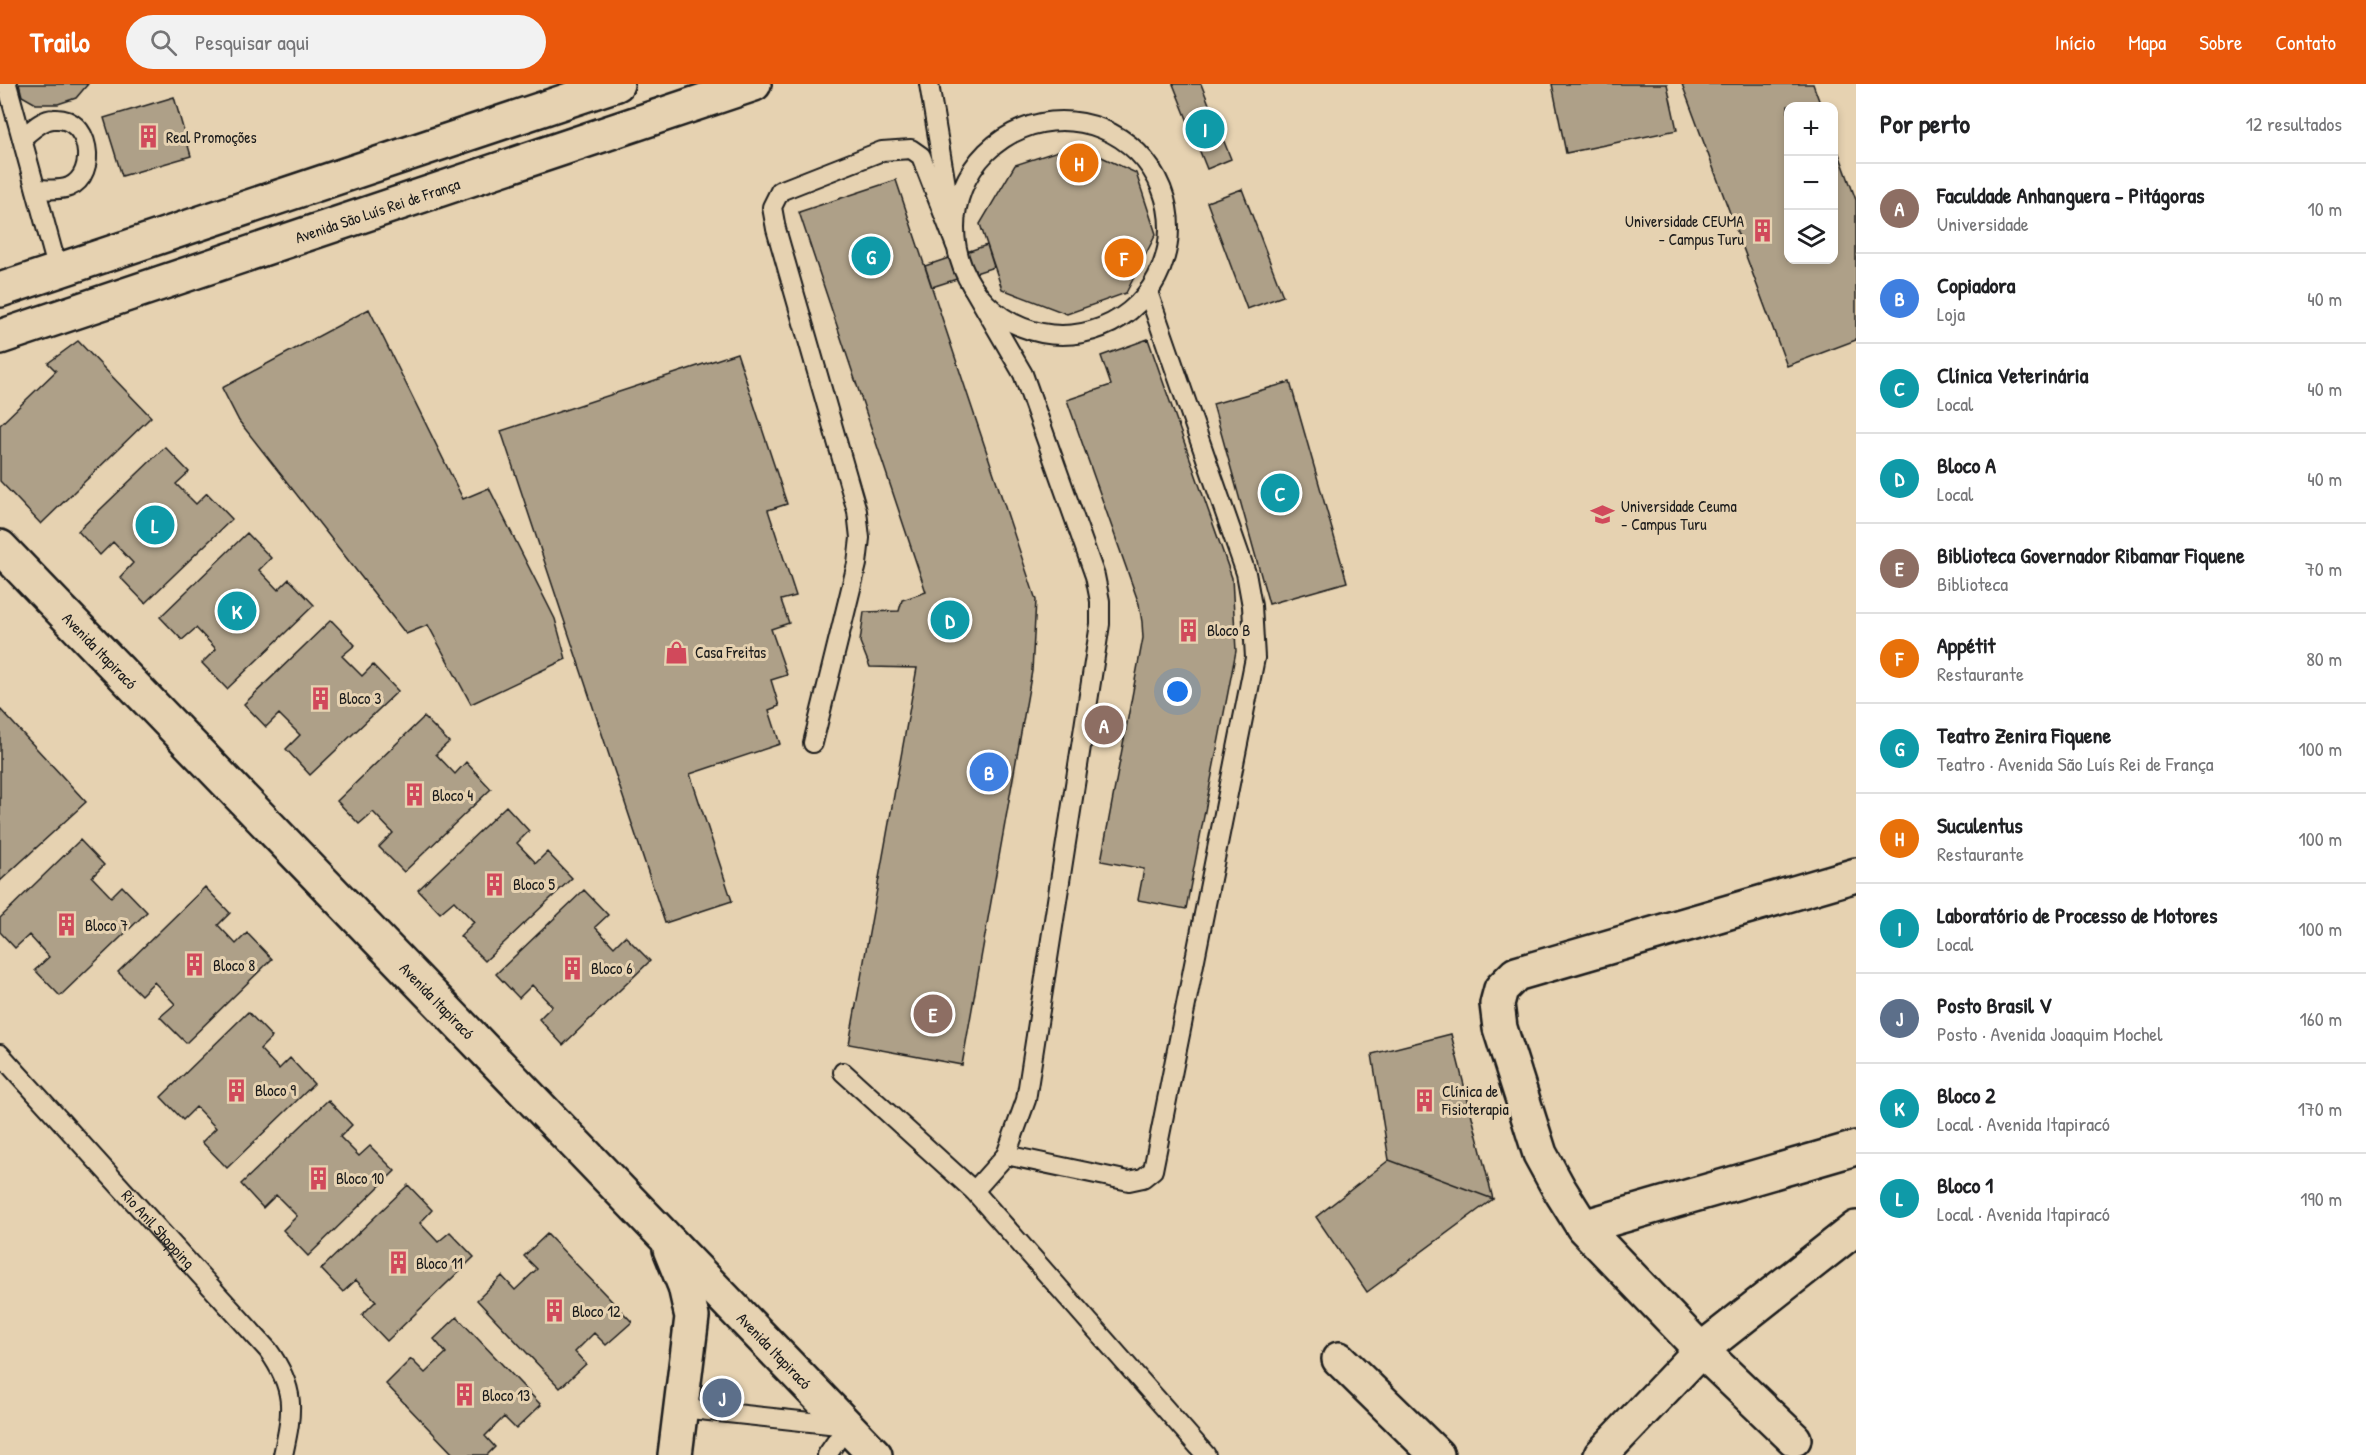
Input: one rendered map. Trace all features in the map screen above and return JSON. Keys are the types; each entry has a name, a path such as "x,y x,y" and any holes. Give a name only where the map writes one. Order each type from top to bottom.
{"main road":[{"path":"0,290 617,84"},
{"name":"Avenida São Luís Rei de França","path":"0,337 754,84"},
{"name":"Avenida Itapiracó","path":"0,547 875,1455"},
{"path":"1794,1439 1701,1350 1583,1227 1540,1154 1500,1028 1497,1004 1501,989 1516,974 1856,875"},
{"path":"1583,1227 1856,1148"},
{"path":"1601,1455 1701,1350 1856,1228"},
{"path":"663,1234 681,1275 692,1317 675,1455"},
{"path":"692,1317 711,1307 734,1308"},
{"path":"1339,1359 1437,1455"}],"lane":[{"path":"7,84 58,271"},
{"path":"929,84 961,267 1023,374 1095,576 1100,601 1100,624 1026,1100 1006,1155 974,1191"},
{"path":"22,138 41,123 54,118 73,125 86,141 88,156 86,168 70,187 36,189"},
{"path":"956,246 955,222 958,198 967,177 996,142 1038,123 1064,120 1089,124 1113,134 1134,149 1151,169 1163,192 1168,218 1168,244 1161,269 1148,292 1131,311 1109,326 1088,333 1066,336 1023,329 1003,318 986,304 972,286"},
{"path":"813,742 857,564 859,529 857,511 776,229 772,207 780,191 882,151 911,148 921,156 956,246"},
{"path":"1006,1155 1129,1181 1143,1178 1153,1170 1255,658 1252,606 1246,573 1148,292"},
{"name":"Rio Anil Shopping","path":"0,1054 268,1350 282,1369 290,1388 292,1455"},
{"path":"843,1072 974,1191 1206,1455"},
{"path":"681,1408 847,1426 827,1455"},
{"name":"Rio Anil Shopping","path":"283,1455 292,1414"}],"building":[{"path":"19,84 88,84 76,98 58,104 36,104 22,96"},
{"path":"1173,84 1201,84 1231,159 1207,169"},
{"path":"1552,84 1667,84 1677,130 1566,153"},
{"name":"Universidade CEUMA - Campus Turu","path":"1682,84 1813,84 1820,102 1784,102 1784,264 1838,264 1838,151 1856,200 1856,340 1787,366"},
{"name":"Real Promoções","path":"174,97 191,156 122,176 104,118"},
{"path":"1076,145 1136,173 1156,234 1126,293 1067,314 1002,289 980,224 1015,165"},
{"path":"896,180 1036,600 1032,671 962,1065 849,1044 917,668 870,667 860,642 864,612 899,611 902,600 926,592 799,212"},
{"path":"1242,189 1283,296 1247,309 1207,202"},
{"path":"987,245 994,267 932,287 925,266"},
{"path":"369,309 463,499 489,488 555,619 566,659 471,704 428,625 406,634 239,421 222,388"},
{"name":"Bloco B","path":"1148,339 1232,578 1236,651 1186,909 1138,900 1144,869 1101,861 1143,638 1142,622 1139,604 1067,400 1111,385 1101,356"},
{"path":"78,341 151,417 41,524 0,481 0,425 56,371 48,363"},
{"name":"Casa Freitas","path":"737,353 787,504 768,510 796,596 781,600 789,623 771,629 787,675 771,680 779,706 769,710 780,744 690,774 732,901 665,923 501,431"},
{"path":"1290,382 1347,582 1269,604 1213,404"},
{"path":"165,447 189,472 176,484 196,504 207,493 232,519 145,603 120,577 133,563 113,542 100,555 78,531"},
{"path":"247,533 271,558 259,570 278,590 289,579 314,605 227,689 202,663 216,649 196,628 182,640 160,617"},
{"name":"Bloco 3","path":"331,620 355,645 342,656 362,676 373,665 398,691 310,775 286,749 300,735 279,714 266,727 244,704"},
{"path":"0,709 86,802 0,881"},
{"name":"Bloco 4","path":"424,717 449,742 436,754 455,774 466,762 491,789 404,872 379,847 393,833 373,812 359,824 337,801"},
{"name":"Bloco 5","path":"506,806 529,831 517,843 536,863 547,852 572,878 485,961 460,936 474,922 454,901 440,913 418,890"},
{"name":"Bloco 7","path":"80,840 104,865 92,877 111,897 122,886 147,912 60,996 35,970 49,957 29,935 15,948 0,932 0,918"},
{"name":"Bloco 8","path":"205,887 230,913 218,925 236,944 247,933 272,959 186,1043 160,1017 175,1004 154,982 141,995 118,972"},
{"name":"Bloco 6","path":"584,890 608,915 595,927 614,947 625,936 650,961 563,1045 539,1019 552,1006 532,985 519,998 496,974"},
{"name":"Bloco 9","path":"248,1012 272,1037 260,1049 279,1069 290,1058 314,1084 227,1168 202,1142 216,1128 196,1107 183,1120 161,1097"},
{"name":"Clínica de Fisioterapia","path":"1451,1034 1493,1199 1389,1160 1372,1054"},
{"name":"Bloco 10","path":"328,1100 352,1125 340,1137 359,1156 370,1146 395,1171 308,1256 283,1230 297,1216 276,1195 263,1208 241,1184"},
{"path":"1389,1160 1493,1199 1367,1292 1316,1217"},
{"name":"Bloco 11","path":"408,1185 432,1210 420,1223 438,1242 450,1232 474,1257 387,1341 362,1315 376,1301 356,1280 343,1292 321,1269"},
{"name":"Bloco 12","path":"547,1234 632,1322 606,1345 594,1333 575,1352 586,1364 560,1388 477,1300 502,1276 515,1290 537,1269 524,1256"},
{"name":"Bloco 13","path":"457,1317 541,1405 516,1429 504,1417 485,1436 495,1447 487,1455 454,1455 386,1384 411,1359 425,1373 446,1353 434,1339"}],"place":[{"name":"Laboratório de Processo de Motores","path":"1205,129"},
{"name":"Real Promoções","path":"148,137"},
{"name":"Suculentus","path":"1079,163"},
{"name":"Universidade CEUMA - Campus Turu","path":"1762,230"},
{"name":"Teatro Zenira Fiquene","path":"871,256"},
{"name":"Appétit","path":"1124,258"},
{"name":"Clínica Veterinária","path":"1280,493"},
{"name":"Universidade Ceuma - Campus Turu","path":"1603,515"},
{"name":"Bloco 1","path":"155,525"},
{"name":"Bloco 2","path":"237,611"},
{"name":"Bloco A","path":"950,620"},
{"name":"Bloco B","path":"1189,630"},
{"name":"Casa Freitas","path":"677,652"},
{"name":"Bloco 3","path":"321,698"},
{"name":"Faculdade Anhanguera - Pitágoras","path":"1104,725"},
{"name":"Copiadora","path":"989,772"},
{"name":"Bloco 4","path":"414,795"},
{"name":"Bloco 5","path":"495,884"},
{"name":"Bloco 7","path":"67,925"},
{"name":"Bloco 8","path":"195,965"},
{"name":"Bloco 6","path":"573,968"},
{"name":"Biblioteca Governador Ribamar Fiquene","path":"933,1014"},
{"name":"Bloco 9","path":"237,1090"},
{"name":"Clínica de Fisioterapia","path":"1424,1100"},
{"name":"Bloco 10","path":"318,1178"},
{"name":"Bloco 11","path":"398,1263"},
{"name":"Bloco 12","path":"554,1311"},
{"name":"Bloco 13","path":"464,1395"},
{"name":"Posto Brasil V","path":"722,1398"}]}
